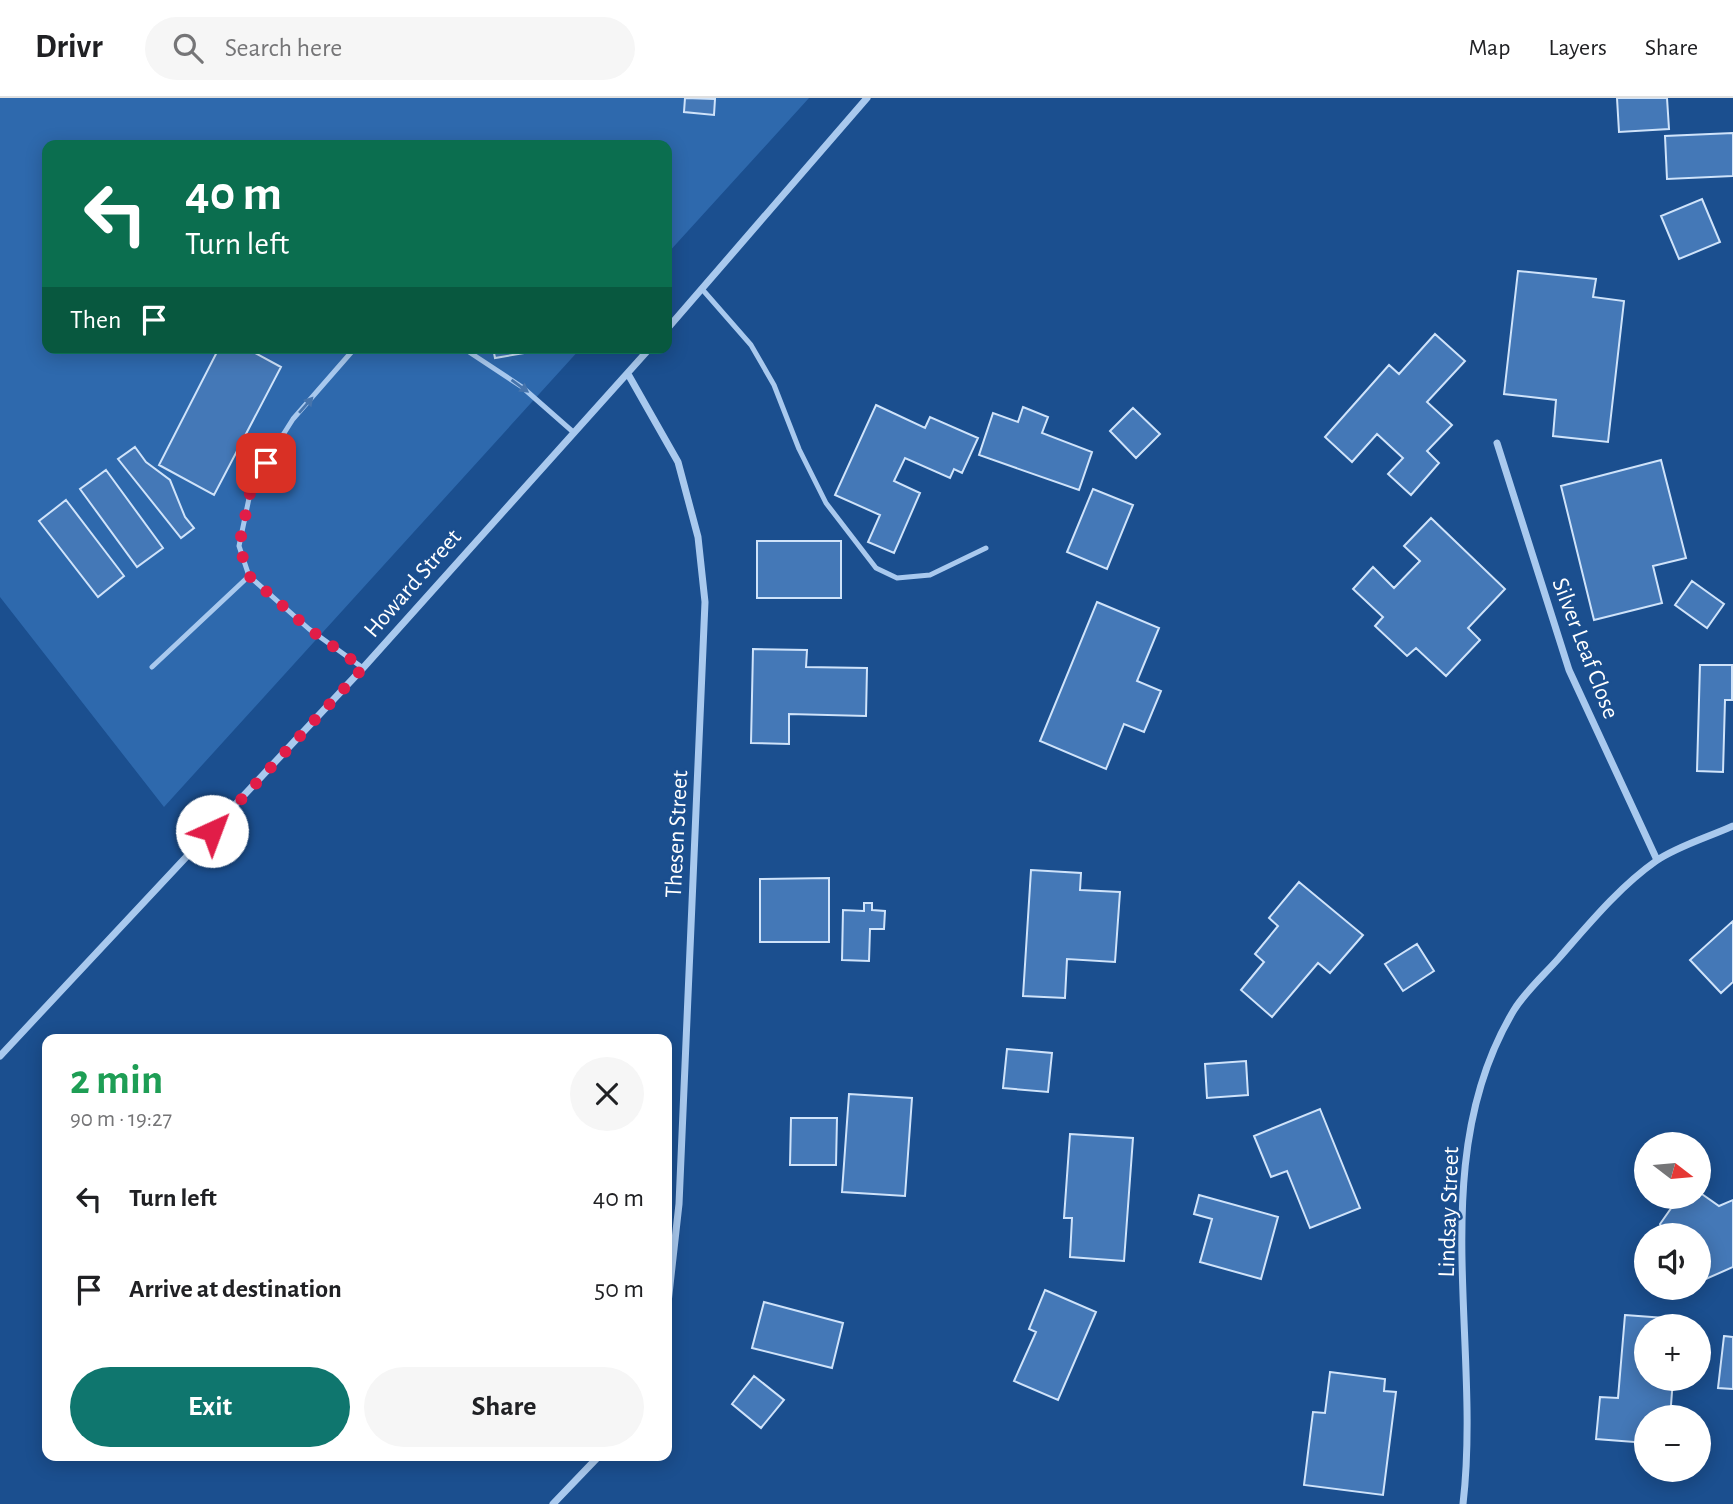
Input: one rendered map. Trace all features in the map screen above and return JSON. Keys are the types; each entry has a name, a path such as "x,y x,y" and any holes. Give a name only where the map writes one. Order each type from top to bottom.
{"street":[{"path":"672,323 867,98"},
{"name":"Howard Street","path":"0,1056 100,953 363,668 572,431 645,354"},
{"name":"Thesen Street","path":"628,373 678,462 698,537 705,602 679,1205 672,1267"},
{"name":"Silver Leaf Close","path":"1497,443 1569,670 1657,860"},
{"name":"Lindsay Street","path":"1463,1504 1467,1387 1464,1170 1473,1108 1493,1051 1515,1008 1592,919 1657,860 1733,826"},
{"path":"553,1504 594,1461"}],"lane":[{"path":"702,289 751,345 774,385 799,449 826,503 876,568 897,578 930,575 986,548"},
{"path":"350,354 293,419 252,484 239,546 249,576 309,629 363,668"},
{"path":"472,354 522,387 572,431"},
{"path":"152,667 249,576"}],"shaded area":[{"path":"0,98 809,98 672,249 672,140 42,140 42,354 576,354 164,807 0,597"}],"building":[{"path":"685,98 715,99 714,115 684,112"},
{"path":"1617,98 1667,98 1669,129 1619,132"},
{"path":"1733,133 1733,176 1667,179 1665,136"},
{"path":"1702,199 1720,242 1679,259 1661,216"},
{"path":"1518,271 1596,279 1593,297 1624,301 1608,442 1553,436 1556,400 1504,394"},
{"path":"1435,334 1465,361 1427,402 1452,425 1427,451 1439,463 1411,495 1388,474 1403,458 1377,434 1352,462 1325,437 1389,365 1399,374"},
{"path":"216,354 257,354 281,367 214,495 159,465"},
{"path":"494,354 519,354 495,358"},
{"path":"876,405 925,428 930,417 978,438 962,473 954,469 950,478 905,458 894,481 920,493 894,553 868,542 880,515 835,495"},
{"path":"1023,407 1048,417 1042,433 1092,452 1079,490 979,455 993,413 1018,422"},
{"path":"1133,408 1160,434 1136,458 1110,431"},
{"path":"135,447 146,462 170,480 185,517 194,528 181,538 118,459"},
{"path":"1661,460 1686,558 1653,566 1662,603 1594,620 1561,486"},
{"path":"106,470 163,548 137,567 80,489"},
{"path":"1093,489 1133,505 1107,569 1067,552"},
{"path":"66,500 124,576 98,597 39,521"},
{"path":"1431,518 1505,589 1468,628 1480,640 1446,676 1416,648 1407,656 1375,626 1383,617 1353,589 1373,567 1394,588 1420,561 1404,546"},
{"path":"757,541 841,541 841,598 757,598"},
{"path":"1692,581 1724,604 1707,628 1675,605"},
{"path":"1097,602 1159,628 1137,681 1161,691 1144,732 1124,724 1106,769 1040,741"},
{"path":"753,649 807,650 806,667 867,668 866,716 789,714 789,744 751,743"},
{"path":"1700,665 1732,665 1732,700 1725,700 1723,772 1697,771"},
{"path":"1031,870 1081,873 1080,890 1120,892 1115,962 1067,959 1065,998 1023,996"},
{"path":"829,878 829,942 760,942 760,879"},
{"path":"1299,882 1363,935 1330,973 1318,963 1272,1017 1241,990 1264,962 1255,954 1278,926 1269,918"},
{"path":"864,903 872,903 872,910 885,911 884,929 870,929 869,961 842,960 843,910 864,911"},
{"path":"1733,921 1733,982 1721,993 1690,960"},
{"path":"1417,944 1434,971 1403,991 1385,964"},
{"path":"1007,1049 1052,1053 1048,1092 1003,1088"},
{"path":"1246,1061 1248,1095 1207,1098 1205,1064"},
{"path":"849,1094 912,1098 905,1196 842,1192"},
{"path":"1320,1109 1360,1208 1310,1228 1287,1171 1271,1177 1254,1136"},
{"path":"791,1118 837,1118 836,1165 790,1165"},
{"path":"1070,1134 1133,1138 1124,1261 1070,1257 1072,1218 1064,1218"},
{"path":"1199,1195 1278,1217 1261,1279 1200,1262 1212,1219 1194,1214"},
{"path":"1733,1200 1733,1267 1711,1277 1711,1223 1661,1223 1671,1209 1712,1209 1712,1201 1719,1206"},
{"path":"1045,1290 1096,1312 1058,1400 1014,1381 1036,1332 1029,1329"},
{"path":"764,1302 843,1323 832,1368 752,1348"},
{"path":"1625,1315 1634,1316 1634,1391 1672,1391 1671,1405 1634,1405 1634,1442 1596,1439 1600,1397 1618,1398"},
{"path":"1724,1336 1733,1337 1733,1389 1718,1388"},
{"path":"1330,1372 1385,1379 1384,1391 1396,1392 1383,1495 1304,1485 1313,1412 1325,1413"},
{"path":"754,1376 784,1400 761,1428 732,1404"}],"route":[{"path":"212,831 363,668 309,629 249,576 239,546 252,484 266,463"}]}
